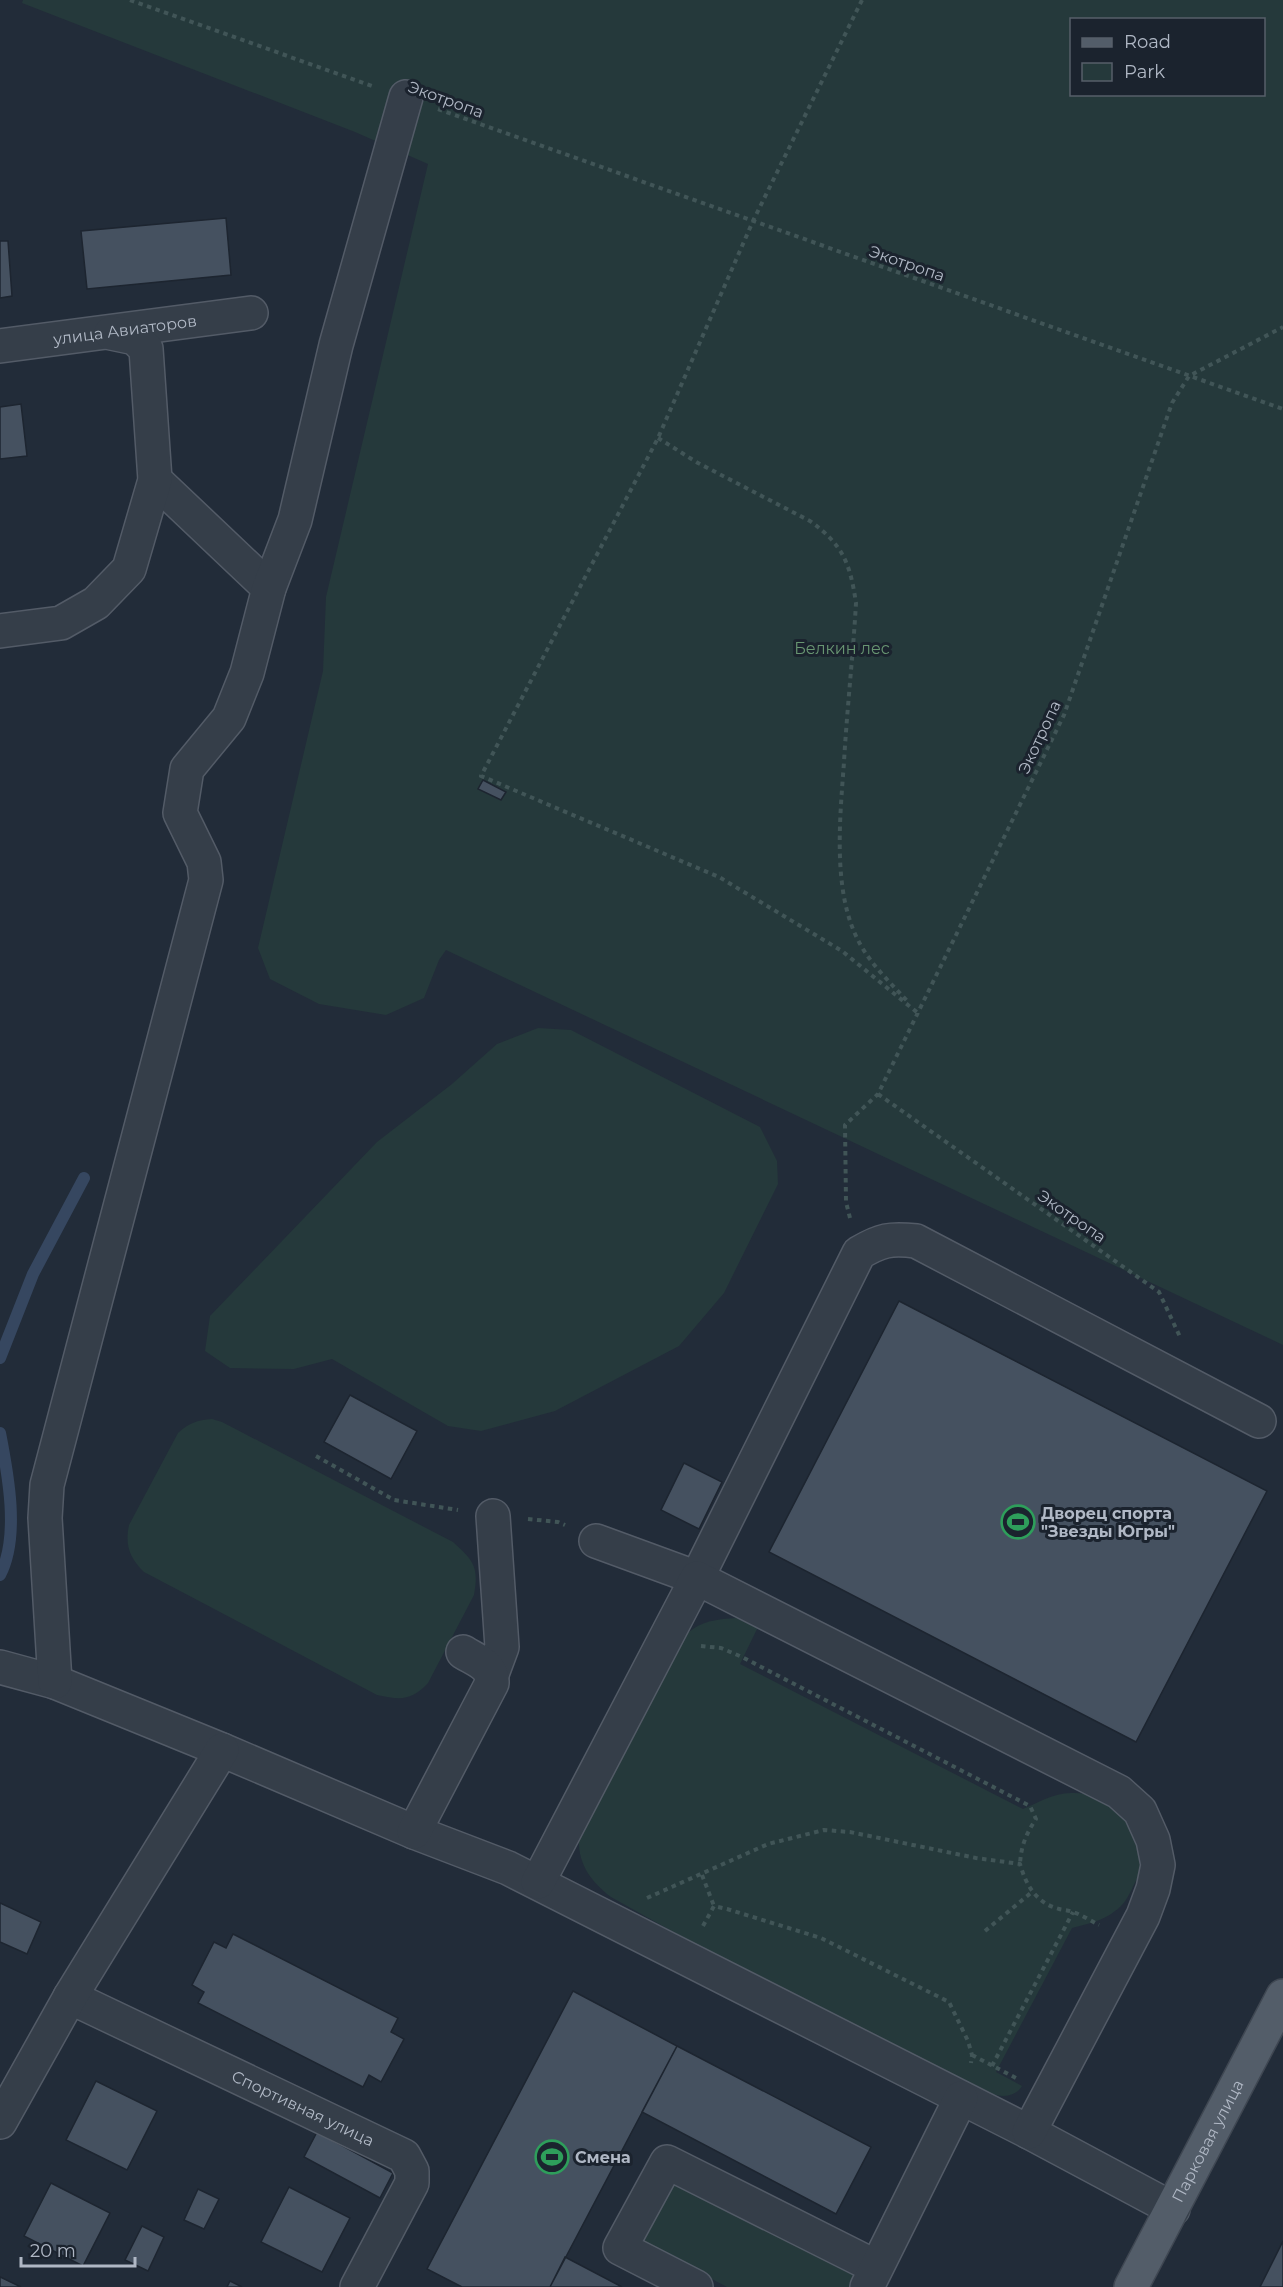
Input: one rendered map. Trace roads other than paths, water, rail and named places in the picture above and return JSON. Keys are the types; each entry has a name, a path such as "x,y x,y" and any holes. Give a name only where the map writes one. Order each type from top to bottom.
{"main road":[{"name":"Парковая улица","path":"1131,2287 1283,1996"}],"street":[{"path":"55,1682 45,1518 47,1485 206,880 204,862 180,813 187,769 230,718 247,673 269,588 295,520 336,345 406,98"},
{"name":"улица Авиаторов","path":"0,346 251,313"},
{"path":"0,631 61,623 96,603 129,569 155,480 146,349 135,338 111,333"},
{"path":"155,480 269,588"},
{"path":"538,1882 697,1578 859,1253 877,1242 895,1239 916,1241 1259,1422"},
{"path":"414,1832 492,1683 492,1674 502,1647 493,1516"},
{"path":"596,1541 697,1578 1119,1792 1140,1811 1154,1840 1158,1865 1153,1889 1143,1916 1029,2132"},
{"path":"463,1652 488,1667 492,1674"},
{"path":"0,1667 55,1682 414,1832 508,1868 1029,2132 1173,2209"},
{"path":"0,2122 70,1997 222,1750"},
{"name":"Спортивная улица","path":"70,1997 404,2156 412,2171 412,2183 357,2287"},
{"path":"696,2287 620,2248 667,2162 871,2277 961,2098"}],"waterway":[{"path":"0,1358 33,1274 84,1178"},
{"path":"0,1433 9,1486 11,1524 10,1543 0,1575"}],"place":[{"name":"Дворец спорта \"Звезды Югры\"","path":"1018,1522"},
{"name":"Смена","path":"552,2157"}],"park label":[{"name":"Белкин лес","path":"842,648"}]}
